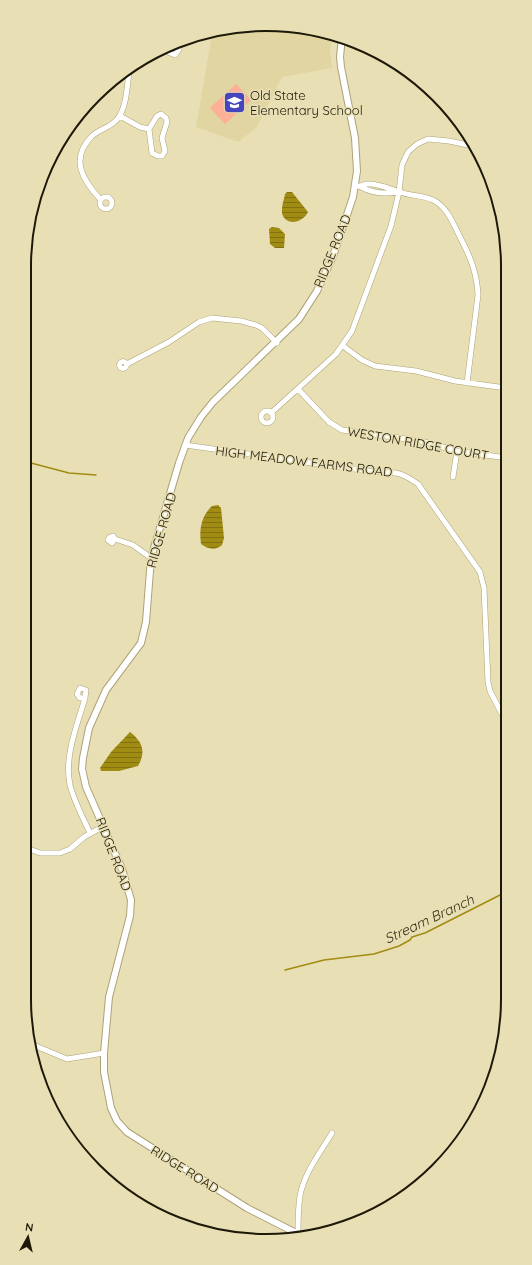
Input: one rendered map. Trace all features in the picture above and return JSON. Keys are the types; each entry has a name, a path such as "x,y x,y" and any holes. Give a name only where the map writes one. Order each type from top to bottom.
{"street":[{"name":"RIDGE ROAD","path":"296,1232 235,1200 127,1132 117,1121 111,1108 104,1072 104,1052 109,997 113,975 125,938 131,907 129,890 84,779 82,769 85,743 106,690 137,651 144,634 151,558 185,445 201,416 277,343 299,319 317,291 340,239 358,186 355,144 340,57 341,43"},
{"path":"169,52 174,55 180,49 179,48"},
{"path":"101,200 90,189 82,177 81,156 92,136 113,125 120,116 124,103 128,76"},
{"path":"161,114 166,118 167,122 162,134 165,151 162,156 152,153 149,129 157,116 161,114"},
{"path":"120,116 140,127 149,129"},
{"path":"271,413 343,346 354,327 391,226 399,192 404,158 408,152 423,140 434,139 468,145"},
{"path":"358,186 367,184 426,198 438,204 449,216 472,258 476,276 478,295 467,383"},
{"path":"126,364 169,342 199,322 212,318 241,321 256,325 262,328 277,343"},
{"path":"343,346 362,360 375,366 416,371 467,383 501,387"},
{"name":"WESTON RIDGE COURT","path":"298,389 329,422 342,430 421,441 457,451 501,457"},
{"name":"HIGH MEADOW FARMS ROAD","path":"185,445 368,471 392,471 405,475 418,484 475,563 484,581 488,682 490,691 501,712"},
{"path":"453,477 457,451"},
{"path":"115,539 133,545 151,558"},
{"path":"85,698 69,759 68,774 74,796 90,833"},
{"path":"31,850 40,853 60,853 70,849 90,833 104,826"},
{"path":"36,1046 67,1059 104,1052"},
{"path":"298,1232 299,1201 303,1183 332,1133"}],"shaded area":[{"name":"Old State Elementary School","path":"266,31 297,33 332,40 330,50 332,68 282,77 257,127 238,142 196,127 212,38 235,33"},
{"path":"236,84 251,100 225,124 210,108"},
{"path":"287,192 292,192 308,212 303,218 296,222 289,221 283,216 282,205"},
{"path":"272,227 279,228 285,234 284,248 275,248 270,244 269,229"},
{"path":"218,505 221,508 224,538 222,545 214,549 201,544 200,539 203,519 205,514 212,506"},
{"path":"130,732 138,740 142,748 142,756 138,766 119,771 101,771 100,768 111,752"}],"waterway":[{"path":"31,463 69,473 96,475"},
{"name":"Stream Branch","path":"285,970 324,960 374,954 399,946 410,940 412,937 425,933 501,895"}],"place":[{"name":"Old State Elementary School","path":"235,102"}]}
